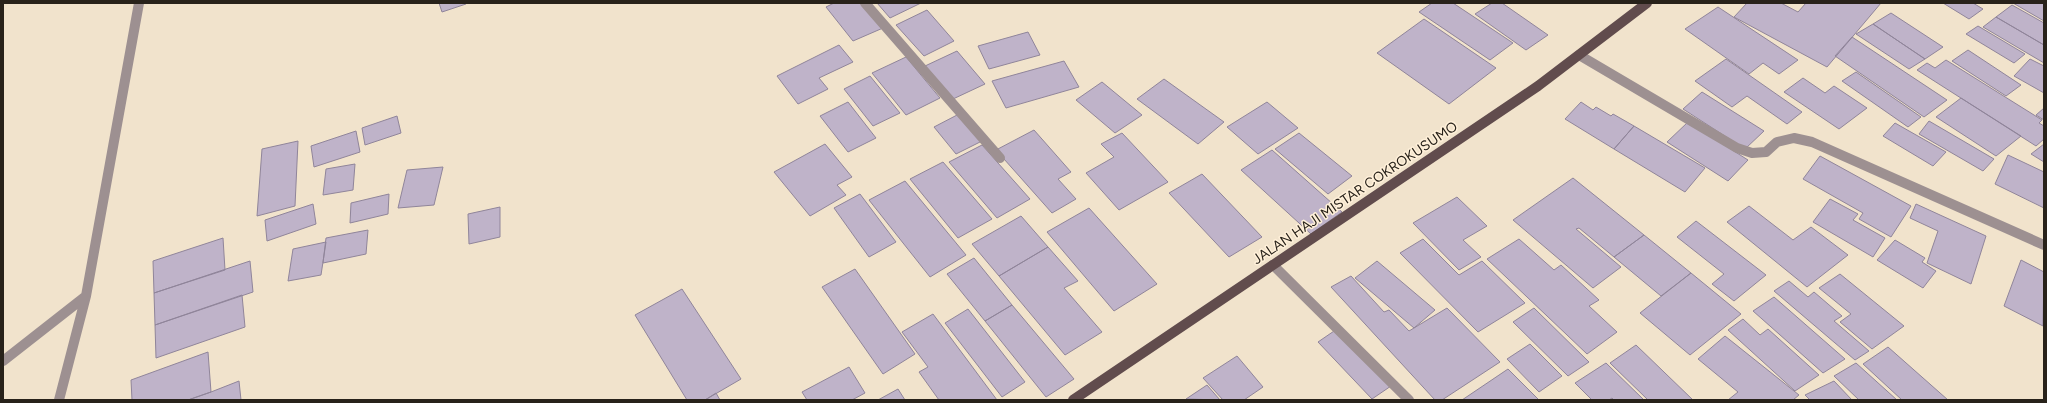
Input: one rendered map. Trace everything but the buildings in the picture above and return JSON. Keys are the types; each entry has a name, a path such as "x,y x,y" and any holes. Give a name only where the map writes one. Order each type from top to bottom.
{"main road":[{"name":"JALAN HAJI MISTAR COKROKUSUMO","path":"1073,400 1538,86 1647,3"}],"street":[{"path":"59,400 86,296 139,3"},
{"path":"865,3 1000,158"},
{"path":"1579,55 1737,148 1752,153 1766,152 1777,142 1794,138 1812,142 2044,245"},
{"path":"1273,265 1409,400"},
{"path":"3,361 86,296"}]}
